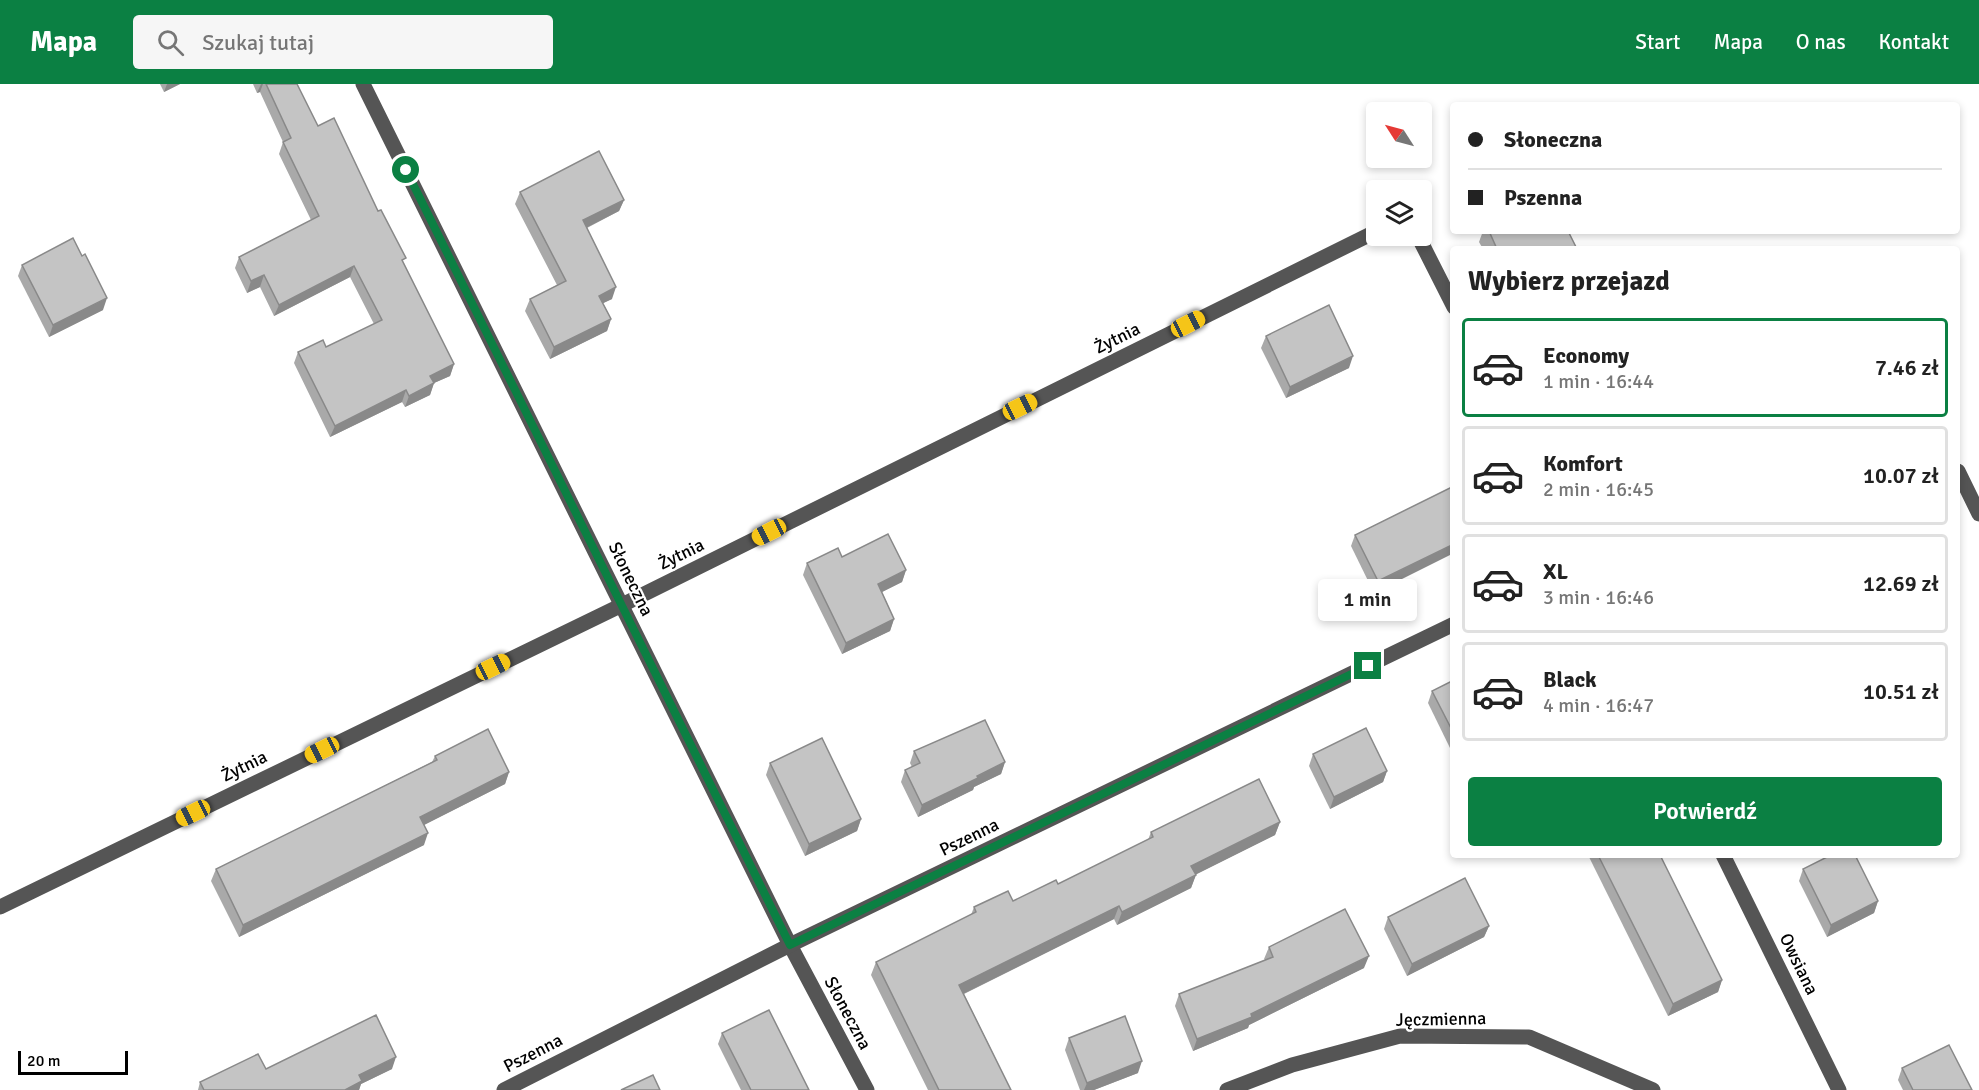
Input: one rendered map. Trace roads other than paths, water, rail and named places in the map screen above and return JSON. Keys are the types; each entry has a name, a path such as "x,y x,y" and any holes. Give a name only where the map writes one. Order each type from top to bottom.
{"street":[{"name":"Słoneczna","path":"363,84 790,945 867,1090"},
{"name":"Żytnia","path":"0,907 622,605 1366,236"},
{"path":"1423,246 1450,300"},
{"path":"1960,475 1979,514"},
{"name":"Pszenna","path":"504,1090 790,945 1450,626"},
{"name":"Owsiana","path":"1724,858 1839,1090"},
{"name":"Jęczmienna","path":"1227,1090 1292,1065 1400,1036 1529,1037 1653,1090"}]}
